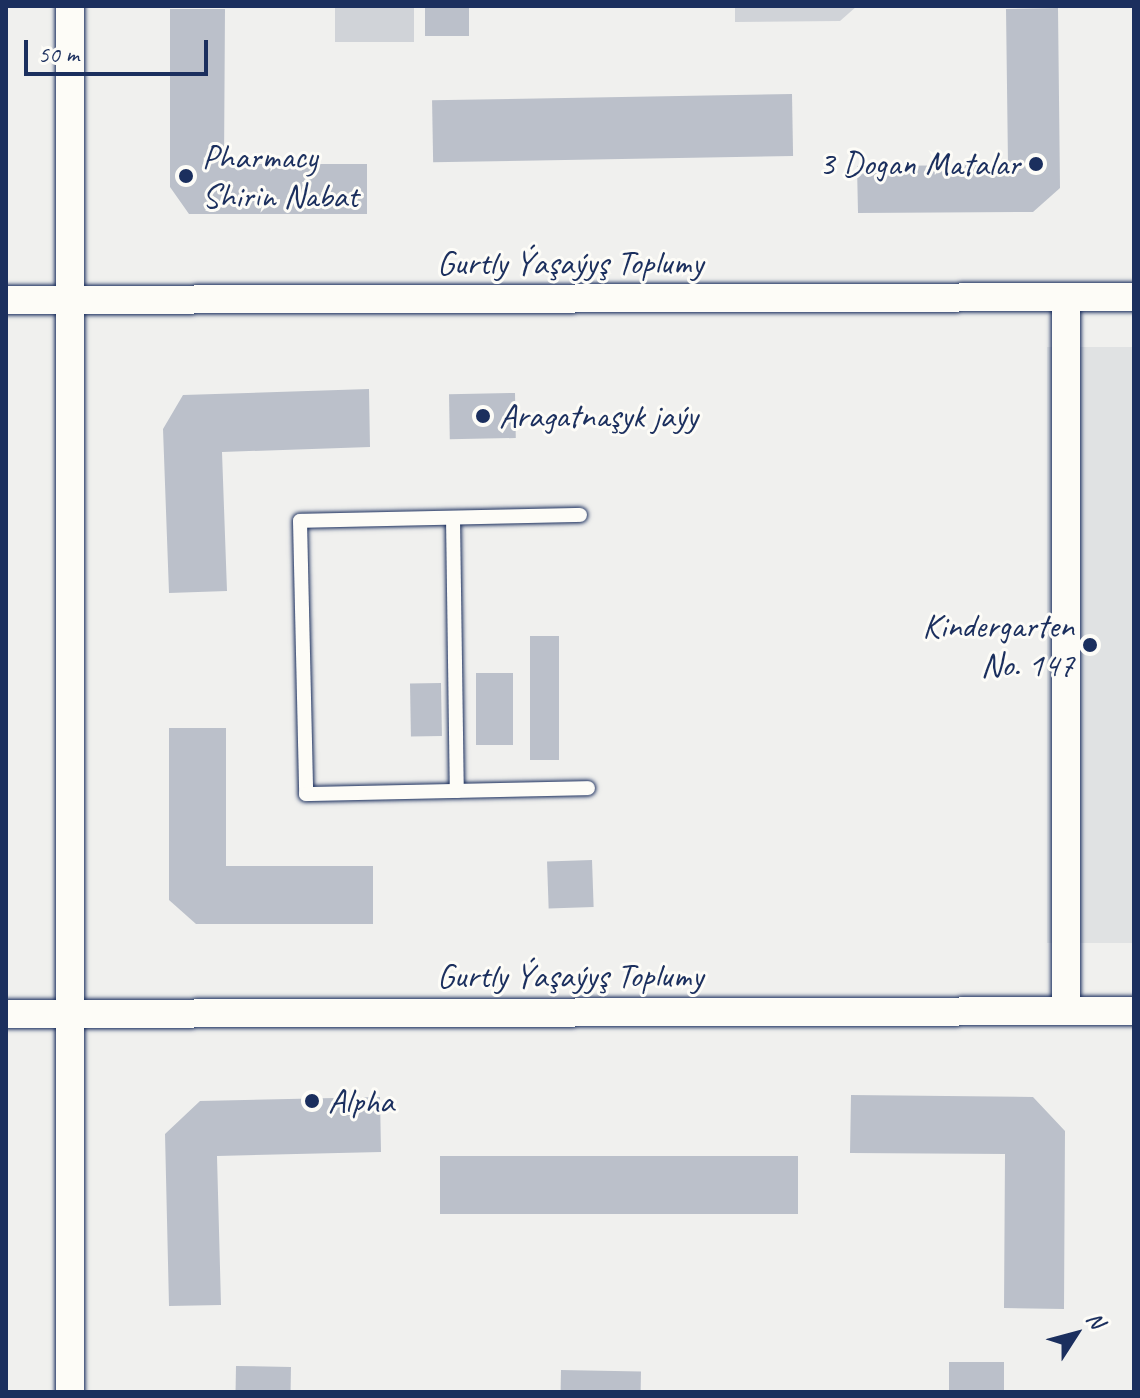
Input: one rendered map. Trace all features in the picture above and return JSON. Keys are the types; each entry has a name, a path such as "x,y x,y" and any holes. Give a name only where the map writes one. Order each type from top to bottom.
{"street":[{"path":"70,6 70,1392"},
{"path":"1066,297 1066,1010"},
{"name":"Gurtly Ýaşaýyş Toplumy","path":"6,300 1134,297"},
{"name":"Gurtly Ýaşaýyş Toplumy","path":"6,1014 1134,1011"}],"lane":[{"path":"580,515 300,521 306,794 588,788"},
{"path":"453,518 457,791"}],"shaded area":[{"path":"335,6 414,6 414,42 335,42"},
{"path":"735,6 857,6 840,21 735,22"},
{"name":"Kindergarten No. 147","path":"1047,347 1134,347 1134,943 1047,943"}],"building":[{"path":"425,6 469,6 469,36 425,36"},
{"path":"1058,8 1060,188 1033,212 858,213 857,166 1008,165 1006,9"},
{"path":"170,9 225,9 224,164 367,164 367,214 189,214 170,187"},
{"path":"792,94 793,156 433,162 432,100"},
{"path":"369,389 370,447 222,452 227,591 169,593 163,429 183,395"},
{"name":"Aragatnaşyk jaýy","path":"515,393 516,438 450,439 449,394"},
{"path":"530,636 559,636 559,760 530,760"},
{"path":"476,673 513,673 513,745 476,745"},
{"path":"441,683 442,736 411,737 410,684"},
{"path":"169,728 226,728 226,866 373,866 373,924 196,924 169,900"},
{"path":"592,860 594,907 549,909 547,862"},
{"path":"851,1095 1033,1097 1065,1131 1064,1309 1004,1308 1005,1154 850,1153"},
{"path":"380,1097 381,1152 217,1156 221,1305 169,1306 165,1134 200,1101"},
{"path":"440,1156 798,1156 798,1214 440,1214"},
{"path":"949,1362 1004,1362 1004,1392 949,1392"},
{"path":"236,1366 291,1367 291,1392 236,1392"},
{"path":"561,1370 641,1371 641,1392 561,1392"}],"place":[{"name":"3 Dogan Matalar","path":"1036,164"},
{"name":"Pharmacy Shirin Nabat","path":"186,176"},
{"name":"Aragatnaşyk jaýy","path":"483,416"},
{"name":"Kindergarten No. 147","path":"1090,645"},
{"name":"Alpha","path":"312,1101"}]}
